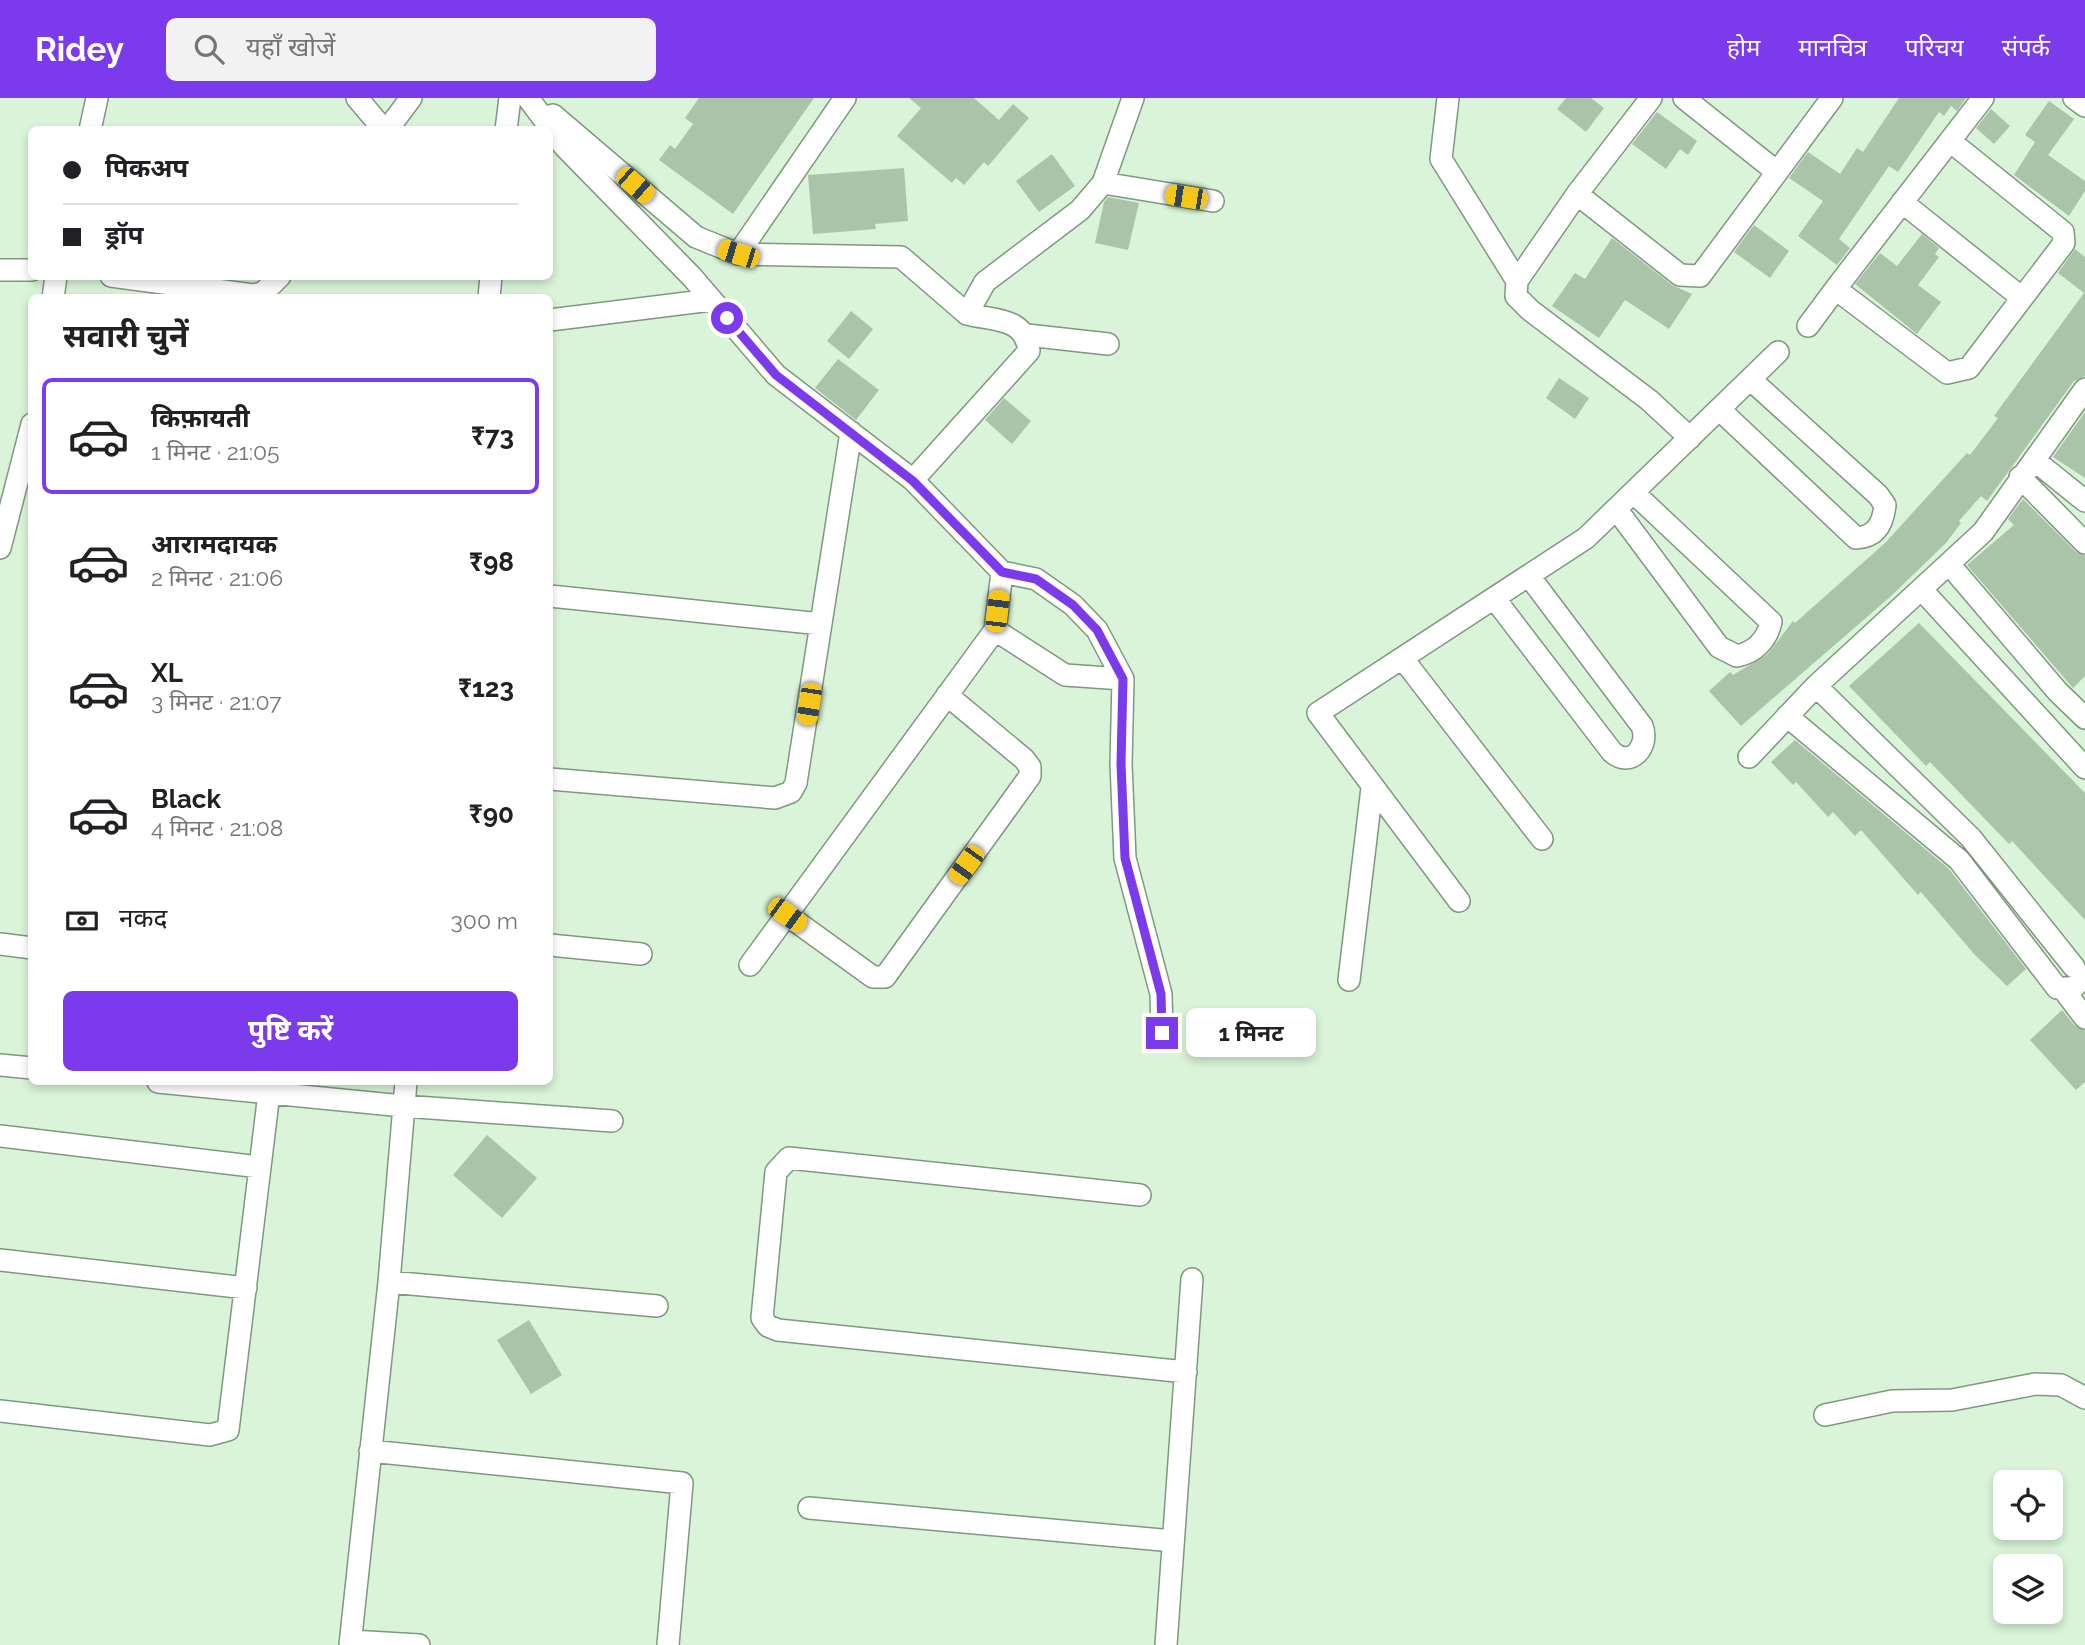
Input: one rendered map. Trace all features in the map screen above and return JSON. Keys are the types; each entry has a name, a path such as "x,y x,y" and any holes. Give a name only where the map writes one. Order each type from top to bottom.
{"street":[{"path":"91,126 97,98"},
{"path":"357,98 382,126"},
{"path":"388,126 411,98"},
{"path":"506,126 510,98"},
{"path":"528,98 549,126"},
{"path":"738,254 845,98"},
{"path":"967,314 985,282 1080,210 1103,183 1133,98"},
{"path":"1448,98 1441,159 1517,281"},
{"path":"1651,98 1577,194 1517,281 1516,296 1530,310 1649,400 1690,438"},
{"path":"1684,98 1777,172"},
{"path":"1577,194 1680,275 1700,276 1832,98"},
{"path":"1808,326 1983,98"},
{"path":"2074,98 2085,106"},
{"path":"553,115 696,237 738,254 901,257 967,314 1018,326 1027,335 1029,351 913,481"},
{"path":"553,131 776,375 913,481 1002,572 1036,579 1073,605 1097,630 1123,679 1121,764 1125,858 1161,994 1162,1033"},
{"path":"1840,283 1841,293 1947,373 1969,368 2064,243 2063,232 1950,141"},
{"path":"1103,183 1213,201"},
{"path":"1902,202 2022,298"},
{"path":"0,270 28,270"},
{"path":"141,280 246,294"},
{"path":"255,294 274,286 278,280"},
{"path":"553,320 710,300"},
{"path":"1027,335 1108,344"},
{"path":"1459,901 1318,713 1586,538 1778,352"},
{"path":"1719,409 1856,538 1867,537 1876,532 1885,505 1878,495 1750,379"},
{"path":"1749,757 1816,686 1983,532 2085,389"},
{"path":"553,779 783,797 791,792 796,783 851,432"},
{"path":"0,548 28,440"},
{"path":"2034,460 2085,501"},
{"path":"2020,477 2085,543"},
{"path":"1616,510 1719,647 1737,656 1758,646 1769,634 1771,622 1634,493"},
{"path":"1949,564 2058,692 2085,718"},
{"path":"750,965 995,630 1002,572"},
{"path":"1494,598 1612,752 1624,759 1634,757 1643,748 1646,737 1642,726 1529,576"},
{"path":"1922,590 2085,768"},
{"path":"553,596 821,624"},
{"path":"995,630 1065,675 1123,679"},
{"path":"1402,659 1542,839"},
{"path":"1816,686 1971,838 2081,966 2060,988"},
{"path":"787,915 873,977 885,977 1030,776 1030,767 1024,759 947,695"},
{"path":"1787,716 1959,860 2085,1018"},
{"path":"1349,980 1372,788"},
{"path":"0,944 28,948"},
{"path":"553,945 641,954"},
{"path":"0,1065 28,1068"},
{"path":"188,1085 403,1106 612,1121"},
{"path":"406,1085 389,1282 350,1643 419,1645"},
{"path":"0,1411 220,1434 228,1430 231,1424 269,1093"},
{"path":"0,1136 260,1167"},
{"path":"1140,1195 789,1158 776,1171 762,1318 768,1326 778,1330 1186,1372"},
{"path":"0,1260 246,1288"},
{"path":"1166,1645 1192,1279"},
{"path":"389,1282 657,1306"},
{"path":"1825,1415 1892,1401 1952,1400 2035,1384 2060,1385 2085,1398"},
{"path":"370,1451 682,1483 668,1645"},
{"path":"810,1508 1173,1541"}],"building":[{"path":"699,98 814,98 733,214 659,160 670,145 675,149 693,124 685,118"},
{"path":"909,98 974,98 999,120 1013,104 1029,118 988,166 984,162 964,185 956,178 952,183 897,136 921,108"},
{"path":"1566,98 1591,98 1604,108 1586,132 1557,109"},
{"path":"1899,98 1966,98 1957,111 1951,106 1944,116 1939,112 1898,172 1889,166 1839,239 1850,248 1837,265 1798,236 1823,201 1789,178 1808,152 1840,174 1857,148 1863,152"},
{"path":"2049,101 2074,119 2048,155 2085,181 2085,191 2069,216 2014,175 2035,142 2025,135"},
{"path":"1991,109 2010,126 1994,144 1976,128"},
{"path":"1657,112 1697,141 1688,155 1680,149 1666,169 1632,144"},
{"path":"1052,154 1075,186 1039,212 1016,181"},
{"path":"904,168 908,221 875,224 876,229 813,234 808,175"},
{"path":"1108,197 1139,203 1128,250 1095,243 1104,202"},
{"path":"1754,225 1789,251 1770,278 1734,252"},
{"path":"1922,234 1939,248 1935,254 1939,257 1918,285 1941,302 1917,334 1855,284 1880,253 1897,266"},
{"path":"1612,238 1672,285 1692,294 1669,329 1625,300 1599,338 1552,306 1575,273 1585,279"},
{"path":"2075,249 2085,257 2085,376 2074,381 1987,501 1981,496 1959,521 1961,523 1946,543 1890,597 1741,726 1709,691 1730,672 1733,675 1768,654 1793,621 1795,623 1885,543 1967,453 1970,455 1998,418 1994,416 2084,293 2058,273"},
{"path":"851,311 873,329 849,359 827,341"},
{"path":"838,359 879,390 856,420 815,388"},
{"path":"1559,378 1589,398 1575,419 1546,398"},
{"path":"1004,398 1031,421 1012,444 985,420"},
{"path":"2085,412 2085,478 2053,457"},
{"path":"2023,499 2076,552 2085,556 2085,676 2073,688 1967,565 2014,525 2008,519"},
{"path":"1919,623 2085,793 2085,920 2012,841 2009,844 1930,762 1926,766 1849,686"},
{"path":"1795,740 1949,869 2026,969 2007,986 1975,955 1921,892 1918,895 1861,830 1855,836 1833,812 1828,817 1796,782 1793,785 1771,762"},
{"path":"2062,1010 2075,1026 2085,1031 2085,1082 2076,1090 2030,1040"},
{"path":"487,1135 537,1178 502,1218 453,1175"},
{"path":"529,1320 562,1375 531,1394 497,1340"}],"route":[{"path":"727,318 776,375 913,481 1002,572 1036,579 1073,605 1097,630 1123,679 1121,764 1125,858 1161,994 1162,1033"}]}
